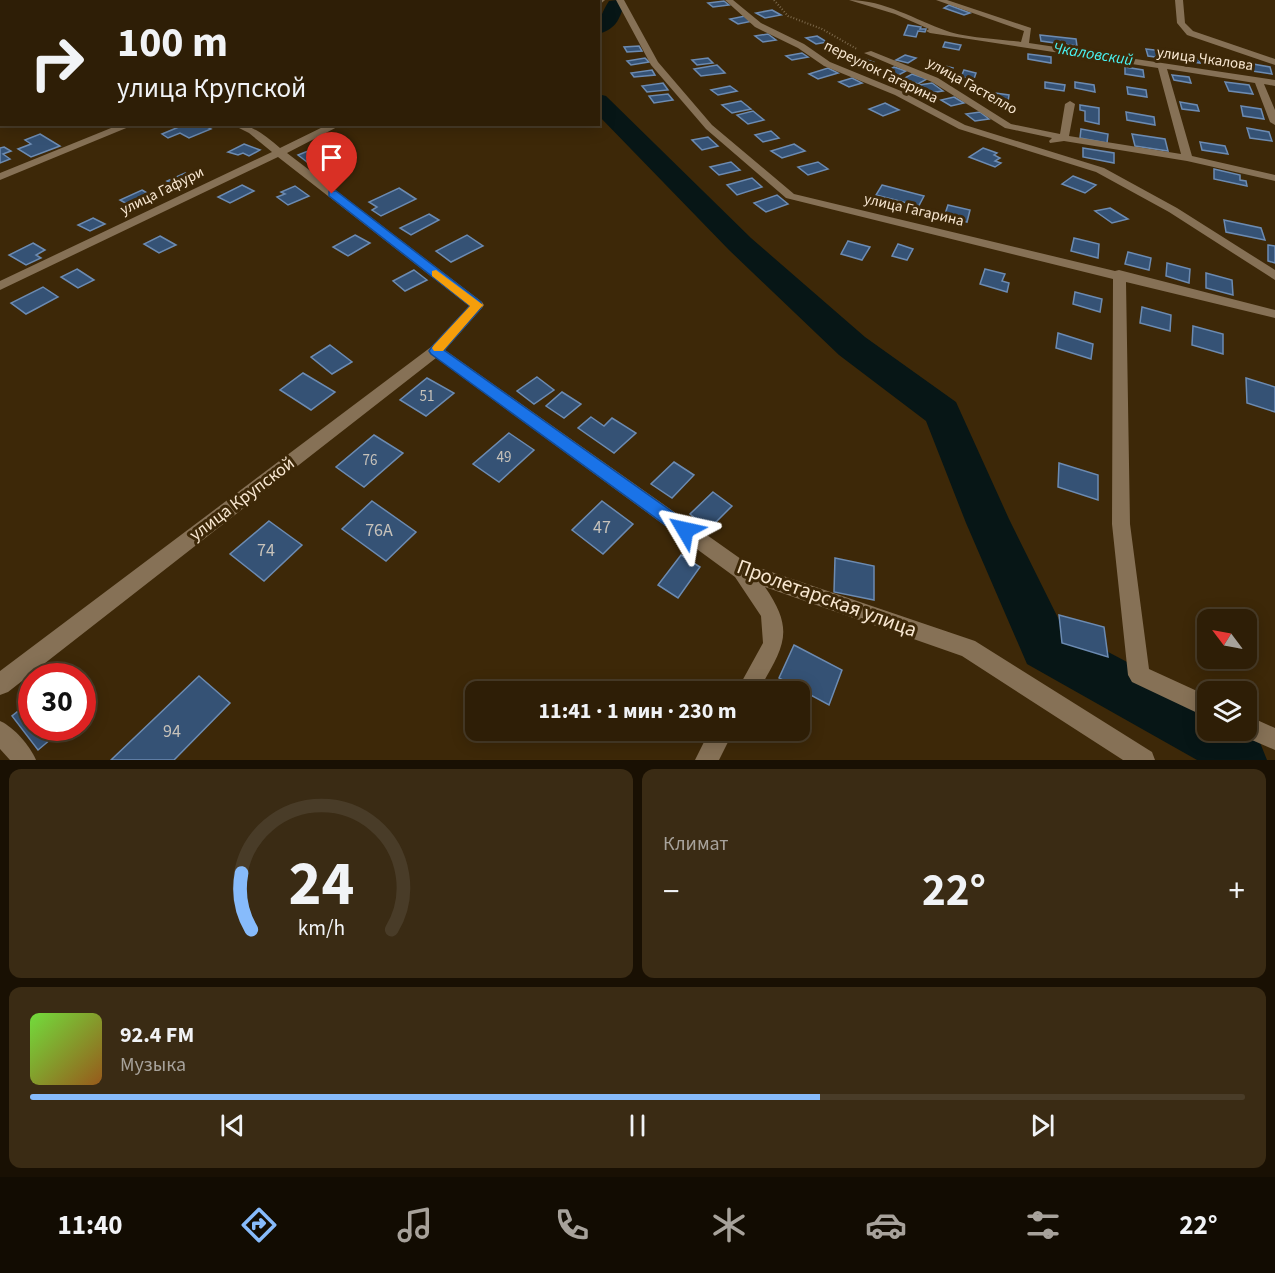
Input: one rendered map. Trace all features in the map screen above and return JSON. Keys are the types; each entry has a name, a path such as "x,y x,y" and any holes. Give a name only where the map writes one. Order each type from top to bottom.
{"street":[{"name":"переулок Гагарина","path":"729,0 758,25 801,46 827,64 898,93 962,127 1100,170 1173,210 1275,276"},
{"name":"улица Чкалова","path":"853,0 898,12 947,34"},
{"path":"940,0 1028,30 1024,46"},
{"path":"1179,0 1180,23 1190,33 1275,62"},
{"name":"улица Гагарина","path":"622,5 654,63 709,127 790,196 1119,274 1275,314"},
{"name":"улица Чкалова","path":"930,31 1275,83"},
{"name":"улица Гастелло","path":"868,53 935,80 1008,126 1187,159 1275,178"},
{"path":"1162,67 1187,159"},
{"path":"1258,80 1275,122"},
{"path":"1032,150 1064,138 1070,104"},
{"path":"0,177 126,126"},
{"path":"241,126 252,131 278,152"},
{"name":"улица Гафури","path":"0,286 334,126"},
{"name":"улица Крупской","path":"0,684 436,351 477,305 278,152"},
{"path":"1119,274 1121,524 1139,675 1197,702"},
{"name":"Пролетарская улица","path":"436,351 742,571 968,648 1144,760"},
{"path":"742,571 771,614 773,645 752,681"},
{"path":"1257,731 1275,739"},
{"path":"0,732 25,760"},
{"path":"706,760 717,741"}],"path":[{"path":"774,0 788,16 822,29 868,53"}],"building":[{"path":"724,1 729,5 713,7 708,3"},
{"path":"949,5 970,13 964,15 944,8"},
{"path":"772,10 781,15 765,18 756,13"},
{"path":"745,16 753,21 738,24 730,19"},
{"path":"908,25 926,29 925,32 918,31 916,37 904,35"},
{"path":"768,34 776,40 763,42 755,36"},
{"path":"1040,35 1076,39 1077,46 1041,41"},
{"path":"817,36 827,42 816,44 806,38"},
{"path":"945,42 961,45 959,50 943,47"},
{"path":"639,46 642,51 627,52 624,47"},
{"path":"1146,49 1197,55 1200,63 1148,56"},
{"path":"802,53 808,57 792,60 786,56"},
{"path":"1028,54 1051,57 1051,63 1028,59"},
{"path":"905,55 916,58 908,63 896,60"},
{"path":"645,58 649,62 631,65 627,61"},
{"path":"708,58 713,63 697,65 692,60"},
{"path":"862,58 873,62 863,66 852,62"},
{"path":"1224,59 1270,67 1272,74 1226,67"},
{"path":"717,65 725,73 701,76 694,69"},
{"path":"941,65 953,68 950,74 937,71"},
{"path":"894,67 906,71 895,77 883,73"},
{"path":"1125,67 1143,70 1144,77 1125,74"},
{"path":"828,68 838,73 818,79 809,74"},
{"path":"652,70 655,75 634,77 631,73"},
{"path":"964,70 976,73 974,79 961,77"},
{"path":"912,74 927,79 918,84 903,79"},
{"path":"1172,75 1189,77 1191,83 1174,80"},
{"path":"852,78 862,83 849,87 839,82"},
{"path":"1045,82 1065,85 1064,91 1045,88"},
{"path":"1075,82 1094,85 1095,92 1075,88"},
{"path":"1225,82 1249,85 1253,94 1229,91"},
{"path":"663,83 668,90 647,92 642,86"},
{"path":"932,83 943,91 929,93 919,85"},
{"path":"730,86 737,91 718,95 711,90"},
{"path":"1127,87 1146,90 1147,97 1128,94"},
{"path":"995,93 1009,95 1008,102 993,100"},
{"path":"668,94 673,100 654,103 649,96"},
{"path":"954,97 964,103 951,106 941,100"},
{"path":"741,101 751,109 732,113 722,105"},
{"path":"1180,102 1197,105 1199,111 1182,109"},
{"path":"885,103 899,110 883,116 869,109"},
{"path":"1080,105 1099,108 1099,124 1085,121 1085,111 1080,110"},
{"path":"1241,106 1261,109 1264,119 1243,116"},
{"path":"753,111 764,120 748,124 737,115"},
{"path":"980,112 989,119 975,121 966,114"},
{"path":"1126,112 1154,117 1155,125 1127,120"},
{"path":"181,126 206,126 211,129 189,138 180,133 168,138 162,134"},
{"path":"1247,128 1269,132 1272,141 1250,138"},
{"path":"1081,129 1108,134 1107,143 1080,138"},
{"path":"771,131 779,138 763,142 755,135"},
{"path":"40,134 60,146 31,157 18,149 31,144 25,140"},
{"path":"1132,134 1165,139 1168,151 1135,146"},
{"path":"708,137 718,146 702,150 692,140"},
{"path":"1200,142 1225,146 1228,154 1202,150"},
{"path":"244,144 260,150 249,156 243,153 238,155 228,152"},
{"path":"794,144 805,151 782,158 771,151"},
{"path":"4,147 11,151 3,154 10,159 0,163 0,148"},
{"path":"318,147 328,153 307,162 298,155"},
{"path":"983,148 997,153 994,155 1000,158 995,161 1001,163 995,167 969,157"},
{"path":"1083,148 1114,153 1114,163 1083,157"},
{"path":"731,162 740,170 719,175 710,167"},
{"path":"818,162 828,169 808,175 798,167"},
{"path":"1214,169 1240,175 1240,180 1246,181 1247,186 1214,179"},
{"path":"185,173 198,180 180,188 167,181"},
{"path":"1073,176 1096,185 1085,193 1062,184"},
{"path":"752,178 762,187 737,195 727,185"},
{"path":"242,185 254,191 230,203 218,197"},
{"path":"882,185 924,196 915,213 903,209 907,203 876,195"},
{"path":"295,186 309,196 288,205 277,197 285,194 281,192"},
{"path":"399,188 416,199 381,216 372,210 377,207 369,202"},
{"path":"142,190 157,199 136,209 120,200"},
{"path":"777,195 788,204 766,212 754,203"},
{"path":"948,205 970,210 967,222 944,217"},
{"path":"1110,208 1128,219 1112,223 1095,211"},
{"path":"429,214 439,220 411,235 400,228"},
{"path":"93,218 105,224 90,231 78,225"},
{"path":"1224,220 1261,228 1265,240 1226,232"},
{"path":"355,235 370,243 348,256 333,247"},
{"path":"467,235 483,246 451,262 436,251"},
{"path":"160,236 176,245 159,253 144,244"},
{"path":"1074,238 1099,244 1098,258 1071,251"},
{"path":"848,241 870,247 862,260 841,254"},
{"path":"33,243 45,250 36,255 41,258 26,265 9,255"},
{"path":"898,244 913,249 907,260 892,256"},
{"path":"1268,245 1275,246 1275,263 1268,261"},
{"path":"1128,252 1151,258 1149,270 1125,264"},
{"path":"1167,263 1190,269 1189,283 1166,276"},
{"path":"77,269 94,280 78,288 61,277"},
{"path":"985,269 1005,274 1002,281 1009,283 1007,292 980,284"},
{"path":"414,270 427,280 405,291 393,281"},
{"path":"1206,273 1232,280 1233,295 1206,288"},
{"path":"43,287 58,297 26,314 11,303"},
{"path":"1075,292 1102,299 1100,312 1073,304"},
{"path":"1142,307 1171,315 1170,331 1140,323"},
{"path":"1193,326 1223,334 1223,354 1192,345"},
{"path":"1058,333 1093,344 1091,359 1056,348"},
{"path":"330,345 352,362 332,374 311,357"},
{"path":"303,373 335,392 311,410 280,390"},
{"path":"537,377 554,390 534,404 517,391"},
{"path":"427,378 454,393 426,416 400,400"},
{"path":"1246,378 1275,387 1275,412 1247,403"},
{"path":"562,392 581,404 564,418 546,406"},
{"path":"591,417 604,426 612,418 636,433 614,453 578,428"},
{"path":"509,433 534,450 499,482 473,464"},
{"path":"374,435 403,453 364,487 336,467"},
{"path":"674,462 694,475 672,498 651,484"},
{"path":"1059,463 1098,475 1098,500 1058,487"},
{"path":"713,492 732,506 709,529 690,514"},
{"path":"372,501 416,532 386,561 342,529"},
{"path":"602,501 633,524 603,554 572,530"},
{"path":"269,521 302,545 264,581 230,554"},
{"path":"681,555 700,567 678,598 658,585"},
{"path":"835,558 874,566 874,600 834,592"},
{"path":"1059,615 1104,627 1108,657 1062,643"},
{"path":"794,645 842,670 829,705 810,695 810,681 785,681 779,678"},
{"path":"199,676 230,703 174,760 111,760"},
{"path":"18,711 18,724 12,716"},
{"path":"31,741 49,741 38,750"}],"waterway":[{"path":"600,27 608,23 615,5"},
{"path":"600,103 740,244 852,346 942,412 988,523 1045,646 1224,744 1239,760"}],"slow traffic":[{"path":"436,273 477,305 438,348"}],"route":[{"path":"332,194 477,305 436,351 685,530"}],"water label":[{"name":"Чкаловский","path":"1093,54"}]}
